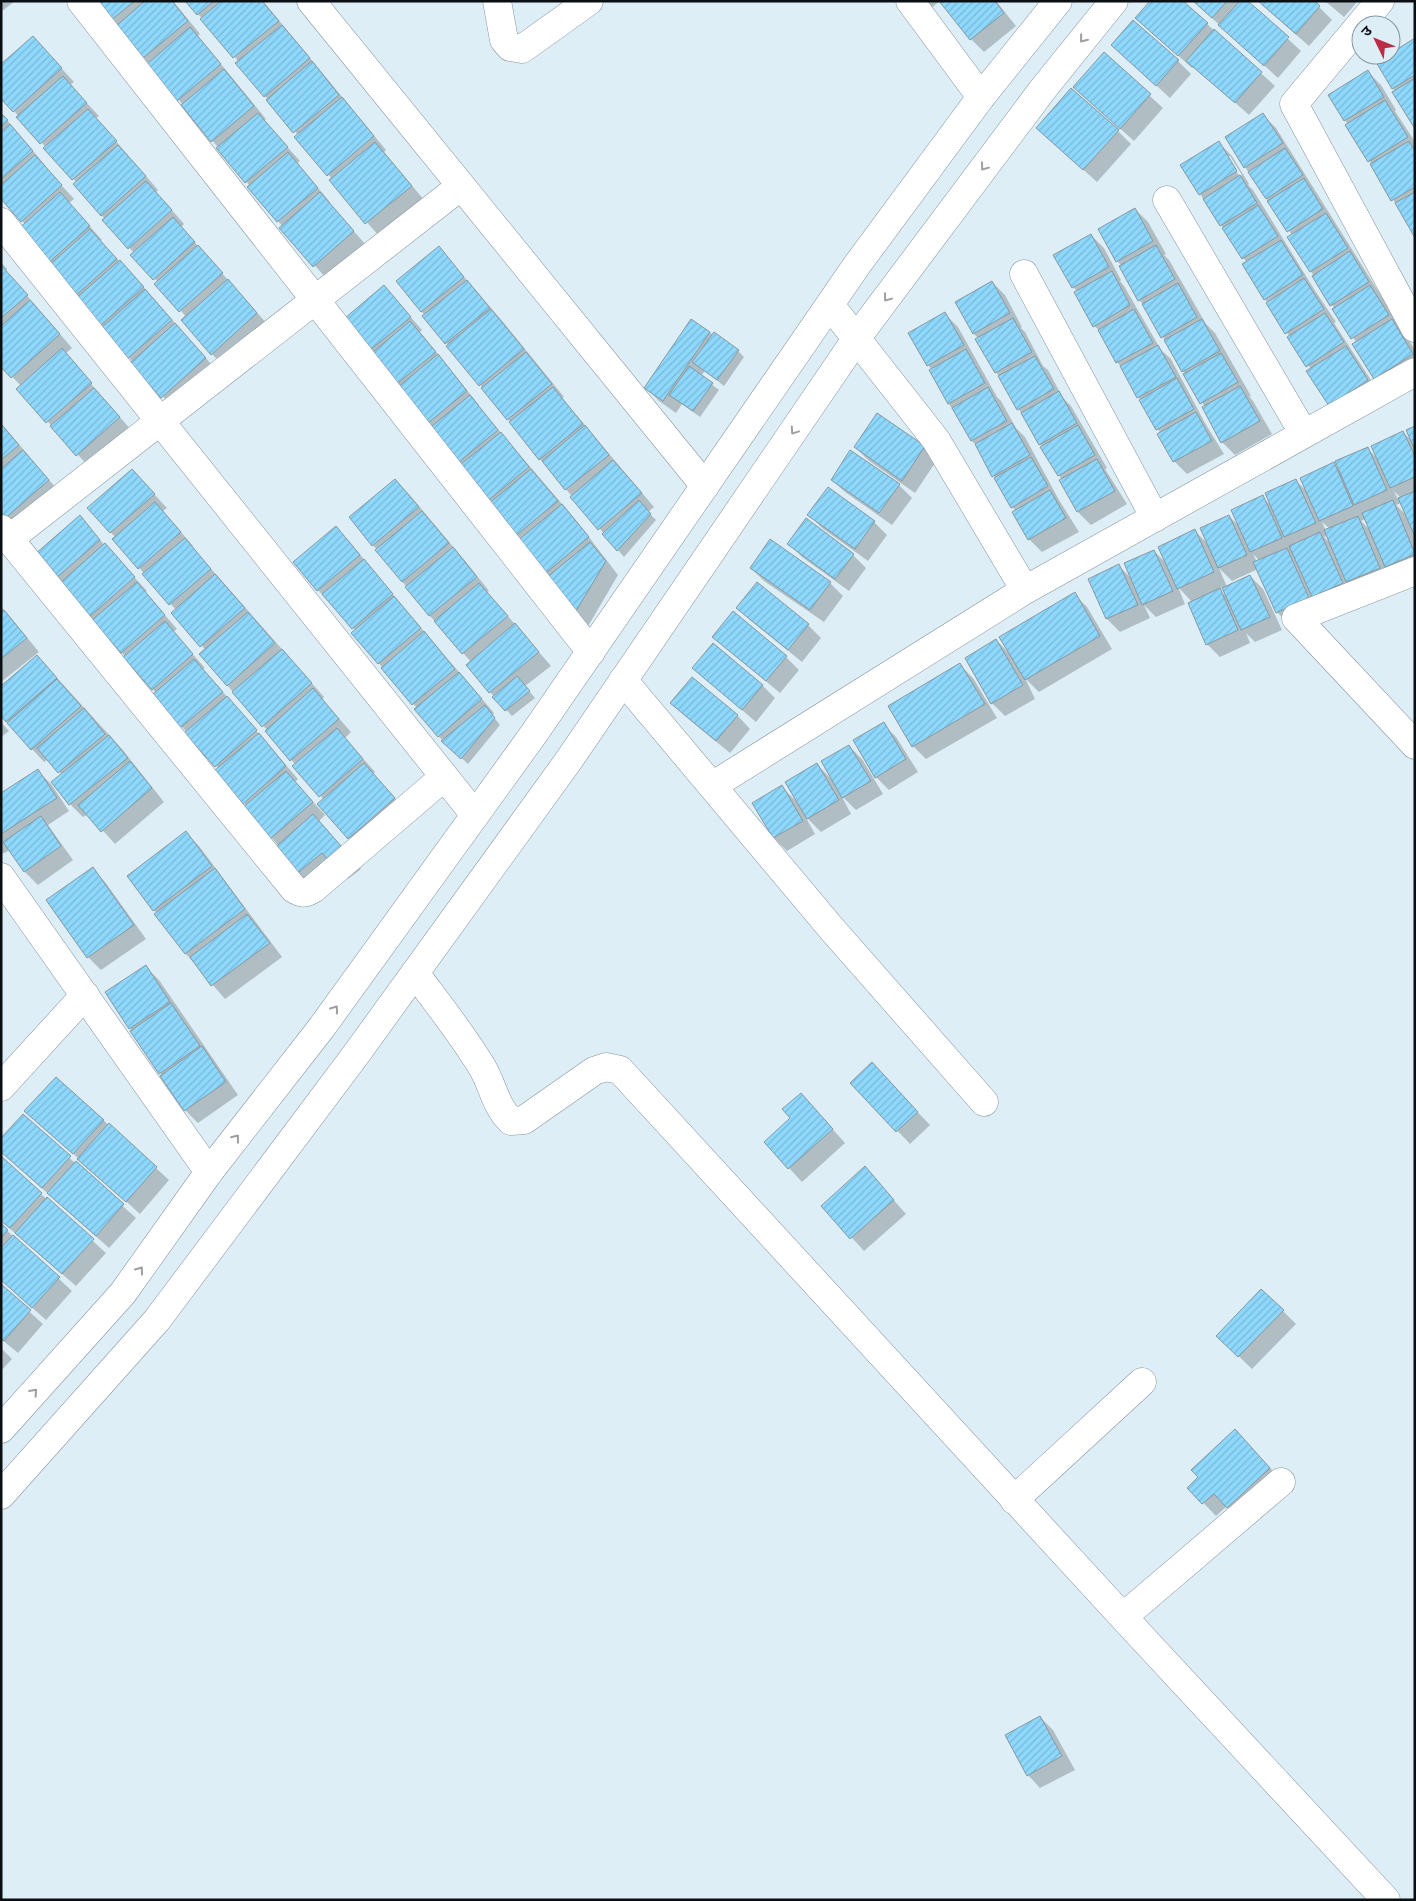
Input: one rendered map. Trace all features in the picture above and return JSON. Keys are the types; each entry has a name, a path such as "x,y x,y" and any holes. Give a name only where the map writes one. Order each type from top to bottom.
{"street":[{"path":"81,1 591,652"},
{"path":"311,1 705,486"},
{"path":"496,1 504,40 510,47 522,49 589,1"},
{"path":"910,1 981,97"},
{"path":"1,1495 157,1320 415,973 568,760 857,339 1043,88 1114,1"},
{"path":"1380,1 1294,104 1415,328"},
{"path":"1,1429 124,1293 210,1172 322,1027 591,652 830,305 981,97 1055,2"},
{"path":"444,777 313,889 306,893 301,893 294,889 5,534 160,420 461,186"},
{"path":"1167,200 1304,434"},
{"path":"1,222 475,815"},
{"path":"1024,274 1155,518"},
{"path":"830,305 936,440 1025,590"},
{"path":"712,786 1025,590 1415,372"},
{"path":"1415,571 1296,618 1415,745"},
{"path":"623,680 831,928 984,1102"},
{"path":"1,877 210,1172"},
{"path":"415,973 468,1045 484,1070 502,1113 511,1121 524,1120 594,1071 606,1067 620,1070 1014,1500 1386,1900"},
{"path":"1,1086 85,995"},
{"path":"1014,1500 1142,1382"},
{"path":"1123,1617 1280,1482"}],"building":[{"path":"96,1 135,1 111,20"},
{"path":"145,1 172,1 188,21 143,58 116,26"},
{"path":"185,1 214,1 197,15"},
{"path":"221,1 262,1 279,21 233,58 200,19"},
{"path":"939,1 995,1 1004,13 970,40"},
{"path":"1150,1 1183,1 1208,23 1178,56 1135,18"},
{"path":"1193,1 1227,1 1212,18"},
{"path":"1240,1 1248,1 1289,37 1264,66 1218,25"},
{"path":"1258,1 1315,1 1320,6 1296,34"},
{"path":"1133,20 1179,60 1156,86 1111,45"},
{"path":"282,25 310,58 264,97 235,63"},
{"path":"190,27 221,64 177,101 147,64"},
{"path":"1214,29 1262,72 1235,103 1186,61"},
{"path":"33,36 62,68 13,112 1,99 1,64"},
{"path":"1415,38 1415,75 1392,89 1378,65 1401,65 1401,47"},
{"path":"1104,52 1151,94 1120,129 1073,87"},
{"path":"312,61 339,95 293,133 266,100"},
{"path":"224,69 254,106 211,142 181,105"},
{"path":"1368,70 1384,97 1344,121 1328,95"},
{"path":"63,76 87,103 40,144 16,117"},
{"path":"1415,78 1415,129 1392,92"},
{"path":"1071,88 1119,130 1083,170 1036,128"},
{"path":"342,97 374,136 327,176 294,137"},
{"path":"1385,100 1408,137 1368,162 1345,125"},
{"path":"88,109 117,141 72,180 43,148"},
{"path":"1,113 8,120 1,127"},
{"path":"258,113 288,147 245,183 216,148"},
{"path":"1263,113 1283,143 1244,168 1225,137"},
{"path":"10,124 33,151 1,179 1,132"},
{"path":"1219,141 1237,171 1199,195 1180,165"},
{"path":"1409,141 1415,151 1415,187 1391,201 1370,164"},
{"path":"375,142 412,186 365,224 329,180"},
{"path":"118,145 146,176 101,216 73,184"},
{"path":"1285,148 1303,175 1266,199 1248,172"},
{"path":"288,152 318,188 277,222 247,187"},
{"path":"35,155 62,185 21,222 1,199 1,185"},
{"path":"1240,175 1257,203 1220,226 1203,199"},
{"path":"1304,178 1323,209 1287,232 1267,201"},
{"path":"146,181 172,210 128,249 102,220"},
{"path":"60,192 90,226 47,264 17,230"},
{"path":"320,192 354,231 313,267 279,228"},
{"path":"1415,192 1415,238 1395,203"},
{"path":"1258,205 1278,236 1242,259 1222,228"},
{"path":"1135,208 1153,241 1116,262 1098,229"},
{"path":"1326,213 1348,248 1310,272 1287,237"},
{"path":"173,217 195,242 153,280 130,255"},
{"path":"90,229 117,259 74,297 47,267"},
{"path":"1091,234 1109,267 1072,288 1053,255"},
{"path":"1281,240 1303,275 1264,300 1242,264"},
{"path":"198,245 223,273 179,312 154,284"},
{"path":"1156,245 1175,279 1138,301 1119,266"},
{"path":"439,246 464,277 421,312 396,281"},
{"path":"1350,251 1369,282 1330,306 1312,276"},
{"path":"120,260 144,287 100,326 75,299"},
{"path":"1,265 28,295 1,318"},
{"path":"1112,271 1130,305 1093,327 1074,292"},
{"path":"1304,278 1324,309 1285,334 1266,303"},
{"path":"228,279 257,313 211,355 181,320"},
{"path":"467,280 490,308 445,344 422,316"},
{"path":"992,281 1010,313 973,334 955,302"},
{"path":"1178,283 1197,317 1161,338 1142,304"},
{"path":"384,285 411,317 364,355 338,324"},
{"path":"1370,285 1389,315 1351,339 1332,309"},
{"path":"145,289 172,320 127,359 100,329"},
{"path":"30,300 60,334 11,378 1,367 1,326"},
{"path":"491,309 524,349 479,386 446,346"},
{"path":"1134,309 1153,343 1116,363 1098,330"},
{"path":"945,312 964,345 927,366 908,333"},
{"path":"1325,313 1344,342 1306,367 1287,337"},
{"path":"1013,318 1032,352 995,373 975,339"},
{"path":"691,319 710,332 663,401 644,388"},
{"path":"1202,319 1220,351 1182,372 1164,340"},
{"path":"1392,319 1413,354 1374,379 1352,344"},
{"path":"410,321 436,352 392,388 367,357"},
{"path":"175,323 206,358 161,398 130,363"},
{"path":"714,332 739,350 717,380 692,362"},
{"path":"1158,345 1176,377 1137,398 1120,366"},
{"path":"1346,346 1368,380 1329,406 1306,371"},
{"path":"62,348 92,383 46,423 16,389"},
{"path":"966,349 985,383 948,404 929,370"},
{"path":"526,352 552,384 507,420 481,388"},
{"path":"1221,353 1238,382 1200,404 1183,374"},
{"path":"438,354 467,391 422,428 393,391"},
{"path":"1035,356 1054,389 1017,410 998,376"},
{"path":"689,366 713,383 693,411 669,395"},
{"path":"1177,378 1194,409 1156,430 1139,400"},
{"path":"1240,386 1260,421 1221,443 1202,407"},
{"path":"553,387 583,424 539,460 509,422"},
{"path":"988,387 1007,421 971,441 952,408"},
{"path":"94,388 120,417 76,456 50,426"},
{"path":"1059,391 1077,423 1039,445 1021,413"},
{"path":"470,395 498,430 454,466 426,431"},
{"path":"1196,412 1212,441 1173,462 1157,434"},
{"path":"877,413 925,446 902,481 854,447"},
{"path":"1012,423 1030,455 992,477 975,444"},
{"path":"1,424 19,445 1,460"},
{"path":"585,425 609,455 565,490 542,461"},
{"path":"1078,425 1095,455 1058,476 1040,447"},
{"path":"1415,426 1415,450 1406,430"},
{"path":"1403,431 1415,456 1415,477 1390,488 1371,446"},
{"path":"501,432 529,467 485,503 456,468"},
{"path":"1368,447 1387,490 1354,505 1335,461"},
{"path":"23,450 49,480 2,521 1,469"},
{"path":"850,450 900,484 879,513 831,480"},
{"path":"1031,457 1048,486 1011,508 994,478"},
{"path":"1097,459 1115,491 1077,512 1059,480"},
{"path":"613,460 642,493 598,530 570,497"},
{"path":"1334,462 1353,506 1319,521 1300,478"},
{"path":"132,469 155,494 110,533 87,508"},
{"path":"531,469 558,501 513,538 487,505"},
{"path":"395,479 419,507 372,546 349,517"},
{"path":"1296,479 1316,523 1284,537 1265,493"},
{"path":"828,487 875,521 855,549 807,515"},
{"path":"1050,490 1066,518 1028,540 1012,512"},
{"path":"1415,491 1415,537 1398,498"},
{"path":"1263,495 1282,538 1250,552 1231,510"},
{"path":"639,500 651,514 617,551 602,534"},
{"path":"1393,500 1415,554 1385,567 1362,513"},
{"path":"155,502 181,532 138,569 112,539"},
{"path":"562,504 589,537 542,576 515,543"},
{"path":"422,511 449,543 402,582 375,550"},
{"path":"80,515 100,540 55,579 34,555"},
{"path":"1229,515 1247,555 1218,568 1200,528"},
{"path":"1358,516 1380,568 1346,582 1324,530"},
{"path":"806,518 854,554 835,579 787,544"},
{"path":"336,526 360,555 317,591 293,562"},
{"path":"1195,529 1214,572 1177,589 1158,547"},
{"path":"1320,532 1343,583 1312,597 1289,546"},
{"path":"185,538 211,569 169,605 142,574"},
{"path":"770,539 831,582 810,610 750,568"},
{"path":"590,542 606,561 573,616 546,578"},
{"path":"105,543 135,577 89,617 60,583"},
{"path":"453,547 477,577 429,616 405,587"},
{"path":"1287,548 1309,598 1276,613 1253,562"},
{"path":"1154,550 1173,591 1142,605 1124,563"},
{"path":"364,559 393,594 352,629 322,594"},
{"path":"1119,564 1138,605 1106,619 1088,579"},
{"path":"215,574 245,608 200,647 171,613"},
{"path":"1250,575 1270,617 1241,630 1222,588"},
{"path":"137,582 165,615 121,653 92,620"},
{"path":"757,582 809,624 788,650 736,608"},
{"path":"479,583 508,616 462,654 434,621"},
{"path":"1220,588 1238,630 1206,645 1188,603"},
{"path":"1075,592 1100,636 1025,680 999,637"},
{"path":"394,596 421,628 378,664 351,633"},
{"path":"4,610 27,638 1,659 1,613"},
{"path":"733,611 787,656 766,681 712,637"},
{"path":"248,612 275,643 227,686 199,654"},
{"path":"165,621 193,654 152,690 123,657"},
{"path":"515,623 539,652 489,693 466,665"},
{"path":"424,631 455,669 412,705 381,668"},
{"path":"996,639 1023,685 991,704 965,658"},
{"path":"713,643 763,685 742,710 692,668"},
{"path":"282,649 312,683 262,727 232,692"},
{"path":"37,655 57,678 6,722 1,716 1,686"},
{"path":"194,659 223,692 180,728 152,695"},
{"path":"960,663 985,704 912,747 888,706"},
{"path":"459,672 482,699 438,737 414,709"},
{"path":"517,676 530,691 505,711 492,697"},
{"path":"692,677 738,715 716,741 670,703"},
{"path":"57,679 81,706 31,750 7,723"},
{"path":"313,688 339,719 290,761 265,731"},
{"path":"227,696 257,730 215,767 184,733"},
{"path":"485,705 495,718 461,759 441,741"},
{"path":"84,708 105,734 58,773 37,748"},
{"path":"884,722 906,759 875,778 853,740"},
{"path":"337,728 363,759 319,797 292,766"},
{"path":"259,733 286,766 243,804 214,771"},
{"path":"109,735 128,758 69,805 51,782"},
{"path":"849,745 871,781 842,798 821,761"},
{"path":"130,761 152,788 101,832 78,805"},
{"path":"364,763 395,798 348,839 317,804"},
{"path":"817,763 839,800 807,819 785,782"},
{"path":"38,769 57,798 1,834 1,793"},
{"path":"286,771 313,802 270,839 243,807"},
{"path":"782,785 803,821 773,838 752,803"},
{"path":"313,814 349,855 334,867 322,853 294,876 272,850"},
{"path":"41,816 61,846 24,872 3,842"},
{"path":"186,831 212,866 153,911 127,876"},
{"path":"93,867 134,925 87,958 46,900"},
{"path":"215,868 245,909 185,954 154,914"},
{"path":"247,914 270,943 211,986 190,957"},
{"path":"146,965 170,1002 129,1029 105,992"},
{"path":"171,1003 200,1046 159,1074 130,1031"},
{"path":"202,1046 226,1082 184,1111 160,1076"},
{"path":"872,1062 918,1112 896,1132 850,1083"},
{"path":"56,1077 104,1120 73,1154 24,1111"},
{"path":"801,1093 833,1129 788,1169 764,1142 790,1118 782,1109"},
{"path":"23,1114 71,1156 42,1188 1,1152 1,1138"},
{"path":"109,1123 157,1167 126,1202 77,1159"},
{"path":"1,1156 42,1193 10,1228 1,1221"},
{"path":"76,1161 124,1204 96,1236 47,1193"},
{"path":"865,1166 894,1200 850,1239 821,1206"},
{"path":"47,1197 94,1239 62,1274 15,1233"},
{"path":"1,1223 8,1230 1,1238"},
{"path":"13,1235 60,1277 32,1308 1,1280 1,1248"},
{"path":"1,1284 31,1310 4,1341 1,1339"},
{"path":"1261,1289 1284,1310 1238,1357 1216,1336"},
{"path":"1235,1429 1270,1468 1227,1508 1214,1494 1202,1504 1187,1488 1198,1477 1191,1470"},
{"path":"1040,1716 1062,1756 1027,1776 1005,1735"}]}
